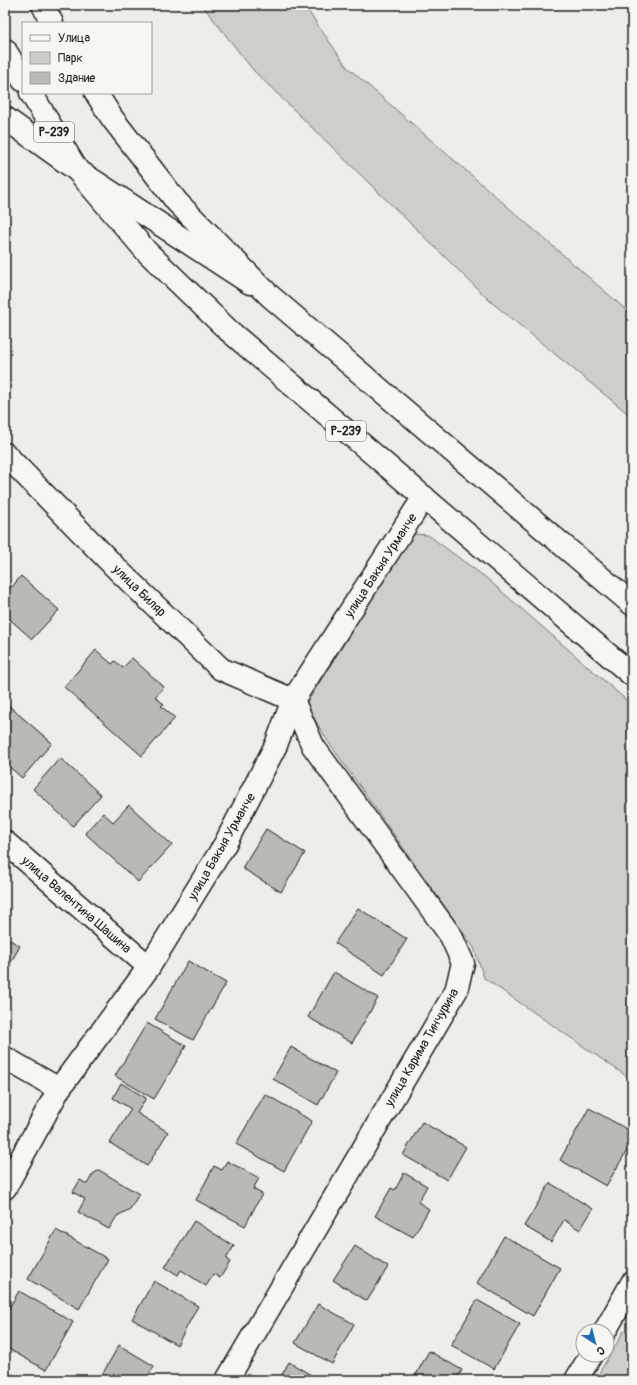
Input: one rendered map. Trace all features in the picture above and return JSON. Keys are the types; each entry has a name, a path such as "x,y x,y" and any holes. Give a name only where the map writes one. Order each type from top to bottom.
{"main road":[{"path":"43,5 52,22"},
{"path":"5,50 22,78"},
{"name":"Р-239","path":"32,94 77,170 146,251 228,330 632,675"},
{"path":"97,94 112,118 177,202 270,296 632,604"},
{"path":"5,118 77,170 270,296"},
{"name":"улица Биляр","path":"5,454 118,570 220,668 293,700"},
{"name":"улица Бакыя Урманче","path":"5,1188 59,1089 149,967 225,844 276,745 293,700 424,497"},
{"name":"улица Карима Тинчурина","path":"227,1380 456,991 463,964 451,936 313,746 293,700"},
{"name":"улица Валентина Шашина","path":"5,842 149,967"},
{"path":"5,1058 59,1089"},
{"path":"609,1323 632,1283"},
{"path":"576,1380 586,1363"}],"green space":[{"path":"202,5 304,5 347,67 632,315 632,417 490,301 253,70"},
{"path":"413,534 428,535 485,577 632,705 632,1080 484,978 474,948 325,737 306,704"},
{"path":"624,1331 632,1336 632,1380 595,1380 605,1363 615,1363 615,1346"}],"building":[{"path":"21,576 59,610 32,639 5,615 5,585 7,583 12,587"},
{"path":"96,650 112,664 115,661 123,668 132,658 164,687 155,697 164,704 161,706 175,718 142,756 64,687"},
{"path":"9,706 52,743 22,778 5,763 5,711"},
{"path":"60,758 101,795 73,826 33,789"},
{"path":"129,805 172,845 138,882 85,833 103,813 113,822"},
{"path":"266,829 305,853 281,892 242,868"},
{"path":"358,908 407,939 384,975 335,943"},
{"path":"5,937 20,946 5,973"},
{"path":"188,961 226,983 193,1040 155,1019"},
{"path":"334,972 378,998 352,1043 308,1017"},
{"path":"147,1023 186,1046 154,1099 115,1076"},
{"path":"291,1047 336,1073 318,1105 273,1079"},
{"path":"121,1083 146,1098 137,1113 168,1132 147,1166 110,1143 131,1109 113,1098"},
{"path":"265,1094 312,1121 284,1171 236,1144"},
{"path":"589,1108 632,1132 632,1142 606,1186 560,1160"},
{"path":"422,1122 466,1147 447,1180 403,1155"},
{"path":"227,1161 259,1178 253,1189 262,1194 245,1226 196,1200 214,1166 222,1170"},
{"path":"99,1170 139,1194 130,1209 117,1216 109,1229 78,1212 85,1199 73,1192 80,1180 87,1184 93,1174"},
{"path":"404,1173 427,1186 418,1202 429,1209 413,1237 375,1216 391,1188 395,1190"},
{"path":"550,1183 593,1209 580,1230 564,1220 551,1242 524,1226"},
{"path":"194,1221 234,1246 226,1259 230,1262 220,1278 214,1274 206,1286 181,1270 178,1275 165,1267"},
{"path":"56,1230 108,1259 79,1309 28,1279"},
{"path":"504,1236 560,1268 533,1316 477,1283"},
{"path":"355,1246 388,1267 367,1301 333,1280"},
{"path":"154,1281 198,1306 177,1345 132,1319"},
{"path":"19,1291 73,1322 46,1370 5,1347 5,1315"},
{"path":"477,1300 520,1324 494,1369 451,1345"},
{"path":"318,1304 354,1324 332,1364 295,1343"},
{"path":"119,1345 154,1366 146,1380 99,1380"},
{"path":"429,1351 462,1370 456,1380 413,1380"},
{"path":"289,1362 311,1375 308,1380 279,1380"},
{"path":"5,1370 22,1380 5,1380"}]}
